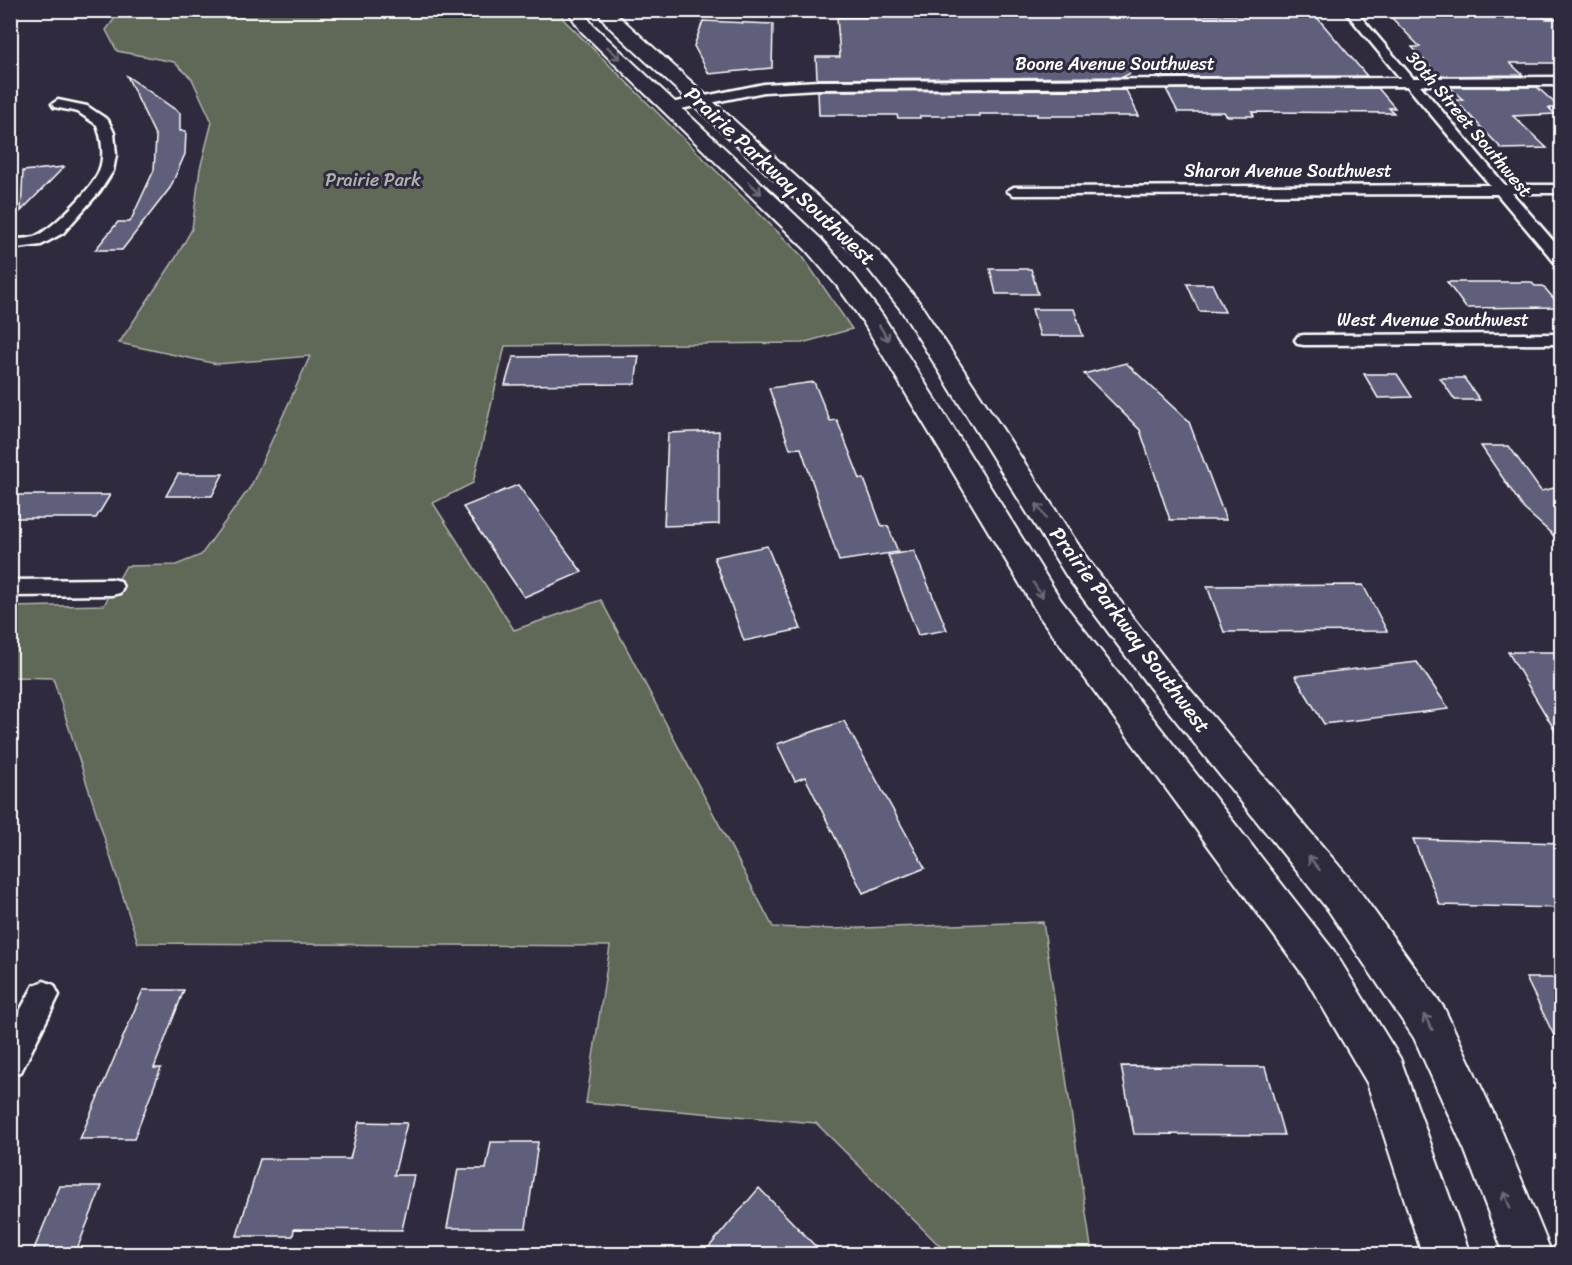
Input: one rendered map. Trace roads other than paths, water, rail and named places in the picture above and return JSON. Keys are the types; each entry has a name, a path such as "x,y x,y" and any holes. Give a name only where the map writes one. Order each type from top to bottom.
{"street":[{"name":"Prairie Parkway Southwest","path":"574,10 587,28 684,104 877,264 911,307 1078,569 1161,678 1342,897 1429,1023 1484,1143 1528,1254"},
{"name":"Prairie Parkway Southwest","path":"603,10 684,104 839,271 875,318 1014,553 1050,608 1320,965 1385,1073 1446,1254"},
{"name":"30th Street Southwest","path":"1349,10 1562,261"},
{"name":"Boone Avenue Southwest","path":"684,104 764,88 819,85 1562,81"},
{"path":"10,244 36,242 58,230 95,188 106,171 109,155 107,133 103,123 82,109 58,104"},
{"name":"Sharon Avenue Southwest","path":"1014,191 1562,189"},
{"name":"West Avenue Southwest","path":"1304,340 1562,339"},
{"path":"10,588 112,587"},
{"path":"10,1061 44,995"}],"park label":[{"name":"Prairie Park","path":"373,180"}]}
